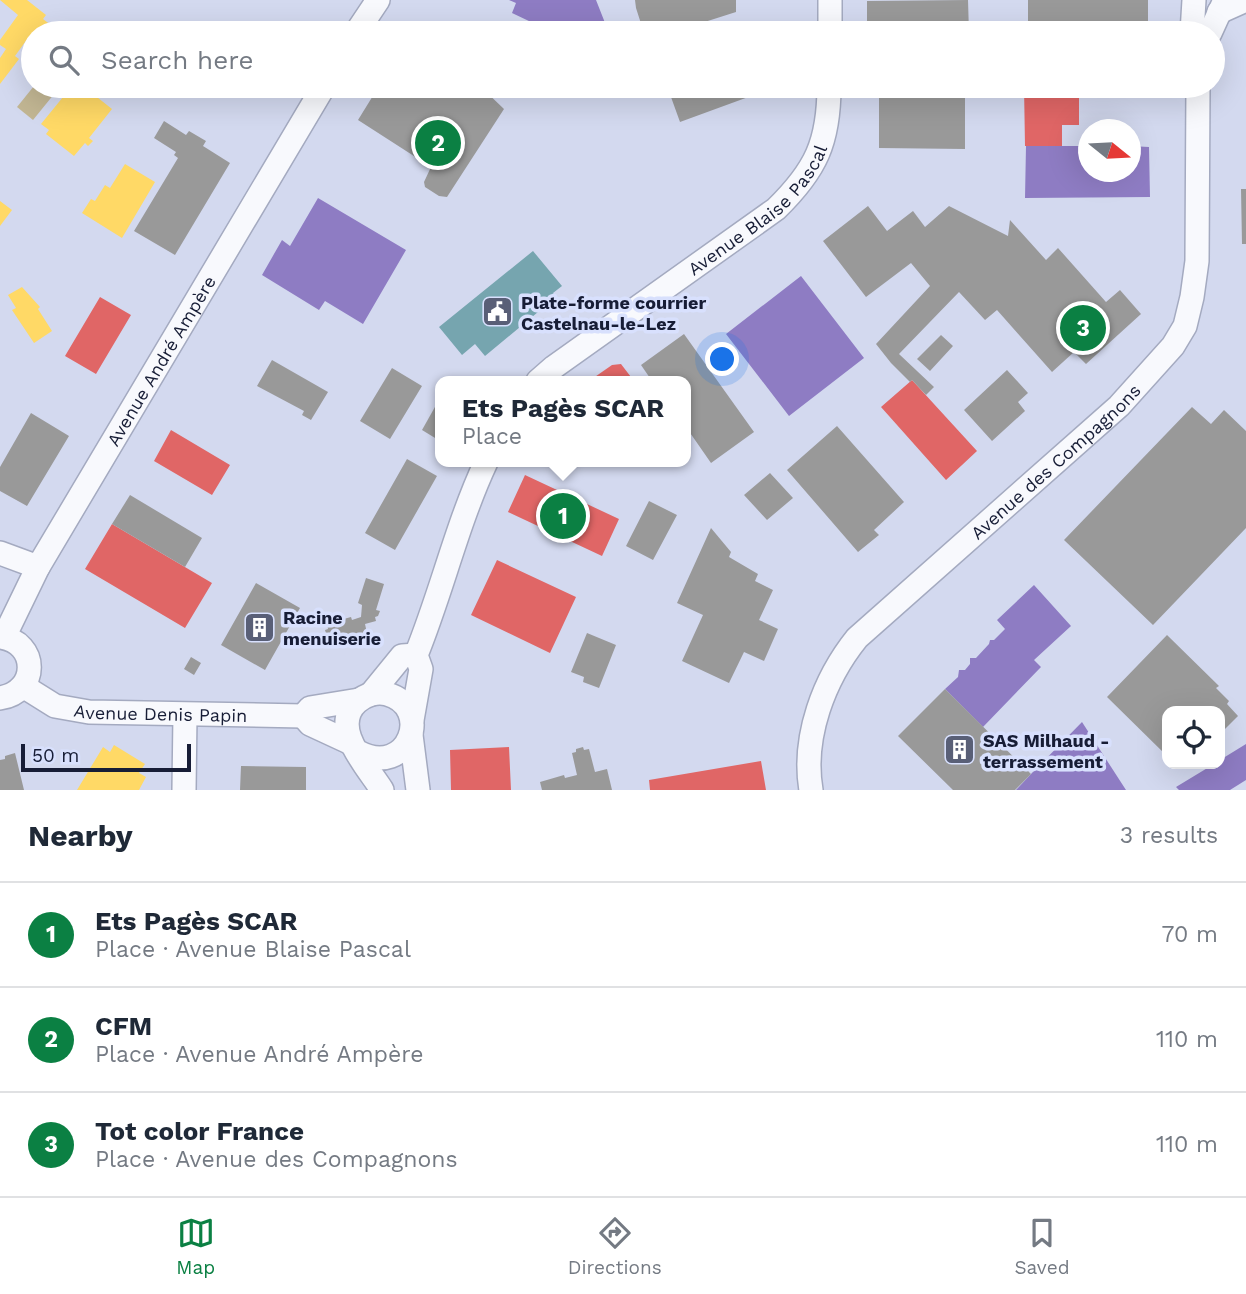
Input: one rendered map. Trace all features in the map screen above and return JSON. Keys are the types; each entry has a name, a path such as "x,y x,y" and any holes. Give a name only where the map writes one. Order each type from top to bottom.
{"street":[{"path":"830,0 830,21"},
{"path":"1193,21 1194,0"},
{"path":"1222,6 1246,1"},
{"path":"361,21 368,4"},
{"name":"Avenue André Ampère","path":"2,637 38,567 317,98"},
{"name":"Avenue Blaise Pascal","path":"544,376 776,209 797,188 823,142 829,115 829,98"},
{"name":"Avenue des Compagnons","path":"811,790 810,746 816,718 825,691 842,656 857,638 1119,406 1173,346 1185,326 1197,261 1198,98"},
{"path":"303,716 310,724 370,758 383,759 395,755 405,747 412,728 421,669 416,655 484,467"},
{"path":"0,553 38,567"},
{"path":"0,698 16,693 23,686 30,666 27,656 14,640 2,637"},
{"path":"382,790 354,748 346,732 346,720 351,708 365,697 402,656 416,655"},
{"name":"Avenue Denis Papin","path":"23,686 55,706 89,712 303,716 310,708 365,697"},
{"path":"365,697 384,693 397,698 407,708 412,728 418,790"},
{"path":"184,790 185,715"}],"shaded area":[{"path":"24,98 51,98 33,120 17,107"}],"building: Homes":[{"path":"0,0 27,0 46,15 43,19 46,21 21,21 21,48 15,56 19,59 0,84 0,58 6,49 0,45 0,40 18,15"},
{"path":"62,98 98,98 112,109 89,138 93,141 88,146 85,143 74,156 46,134 49,130 41,124"},
{"path":"125,164 155,182 122,238 82,213 91,199 95,201 105,185 110,188"},
{"path":"0,201 12,210 0,226"},
{"path":"22,287 40,307 38,309 52,331 34,343 12,310 16,308 8,295"},
{"path":"114,745 145,764 139,773 146,777 139,790 77,790 103,747 110,752"}],"building: Shops":[{"path":"1024,98 1079,98 1078,125 1062,125 1062,146 1025,146"},
{"path":"100,297 131,315 96,374 65,356"},
{"path":"621,364 630,376 596,376 612,365"},
{"path":"912,380 977,451 946,480 881,407"},
{"path":"171,430 230,465 212,495 154,461"},
{"path":"525,475 619,519 602,556 508,512"},
{"path":"112,524 212,583 185,628 85,569"},
{"path":"497,560 576,597 550,653 471,615"},
{"path":"509,747 511,790 451,790 450,750"},
{"path":"761,761 766,790 650,790 649,780"}],"building: Offices":[{"path":"509,0 596,0 604,21 529,21 512,13 516,3"},
{"path":"1026,146 1078,146 1078,182 1141,182 1141,147 1149,147 1150,197 1025,198"},
{"path":"318,198 406,250 363,324 325,301 319,310 262,275 282,240 290,246"},
{"path":"801,276 864,358 789,416 726,334"},
{"path":"1034,585 1071,626 1034,660 1041,667 983,727 945,689 958,677 959,670 965,670 970,664 970,658 976,658 990,640 994,640 1005,629 997,620"},
{"path":"1082,722 1126,790 1016,790 1031,774"},
{"path":"1246,744 1246,780 1230,790 1179,790 1176,787 1206,769 1225,769 1225,757"}],"building: Public":[{"name":"Plate-forme courrier Castelnau-le-Lez","path":"533,251 562,286 553,293 556,297 485,356 475,344 462,355 439,327"}],"building: Industry":[{"path":"635,0 736,0 736,12 708,21 640,21"},
{"path":"968,0 969,21 867,21 867,1"},
{"path":"1028,0 1148,0 1148,21 1028,21"},
{"path":"372,98 493,98 504,109 447,197 439,196 425,187 424,182 431,167 358,120"},
{"path":"671,98 745,98 680,122"},
{"path":"879,98 965,98 965,149 879,148"},
{"path":"164,121 186,135 189,131 206,141 203,146 230,163 175,255 134,231 178,158 174,155 176,152 154,138"},
{"path":"1241,189 1246,189 1246,244 1242,244"},
{"path":"868,206 887,231 913,211 925,227 949,206 1008,236 1010,220 1046,260 1058,248 1106,302 1120,290 1141,314 1086,364 1074,352 1052,372 997,310 985,320 959,292 899,354 934,387 926,395 891,363 876,344 930,286 911,263 866,297 823,241"},
{"path":"684,334 754,432 711,463 691,434 691,376 649,376 641,365"},
{"path":"941,335 953,346 930,371 917,359"},
{"path":"272,360 328,392 311,420 302,415 304,411 257,386"},
{"path":"392,368 422,386 390,439 360,421"},
{"path":"1007,370 1028,393 1018,402 1025,411 992,441 964,410"},
{"path":"435,407 435,438 422,430"},
{"path":"1192,407 1211,424 1224,410 1246,431 1246,528 1153,625 1064,540"},
{"path":"31,413 69,436 27,506 0,491 0,467"},
{"path":"837,426 904,502 874,530 879,535 858,552 787,470"},
{"path":"407,459 437,476 395,550 365,533"},
{"path":"770,473 793,498 767,520 744,495"},
{"path":"130,495 202,538 185,567 112,524"},
{"path":"649,501 677,515 653,560 626,546"},
{"path":"711,528 731,552 729,557 758,574 755,581 773,590 759,620 778,629 764,661 744,652 729,683 682,661 703,615 677,603"},
{"path":"366,578 384,584 376,610 380,611 375,617 376,621 365,624 368,638 356,641 353,633 328,640 326,620 351,617 352,620 361,617 362,605 358,603"},
{"name":"Racine menuiserie","path":"256,583 300,608 265,670 221,645"},
{"path":"587,633 616,645 599,688 583,682 584,677 571,672"},
{"path":"1167,635 1219,686 1216,688 1229,701 1227,704 1238,716 1225,729 1225,706 1162,706 1162,751 1107,697"},
{"path":"191,657 201,663 194,675 184,669"},
{"name":"SAS Milhaud - terrassement","path":"945,689 1031,774 1015,790 953,790 898,736"},
{"path":"583,747 584,750 589,749 595,772 607,769 612,790 542,790 540,782 564,775 565,778 577,775 572,753"},
{"path":"15,753 24,790 0,790 0,760"},
{"path":"241,766 306,767 306,790 240,790"}],"place":[{"name":"CFM","path":"438,143"},
{"name":"Plate-forme courrier Castelnau-le-Lez","path":"498,312"},
{"name":"Tot color France","path":"1083,328"},
{"name":"Ets Pagès SCAR","path":"563,516"},
{"name":"Racine menuiserie","path":"260,627"},
{"name":"SAS Milhaud - terrassement","path":"960,750"}]}
